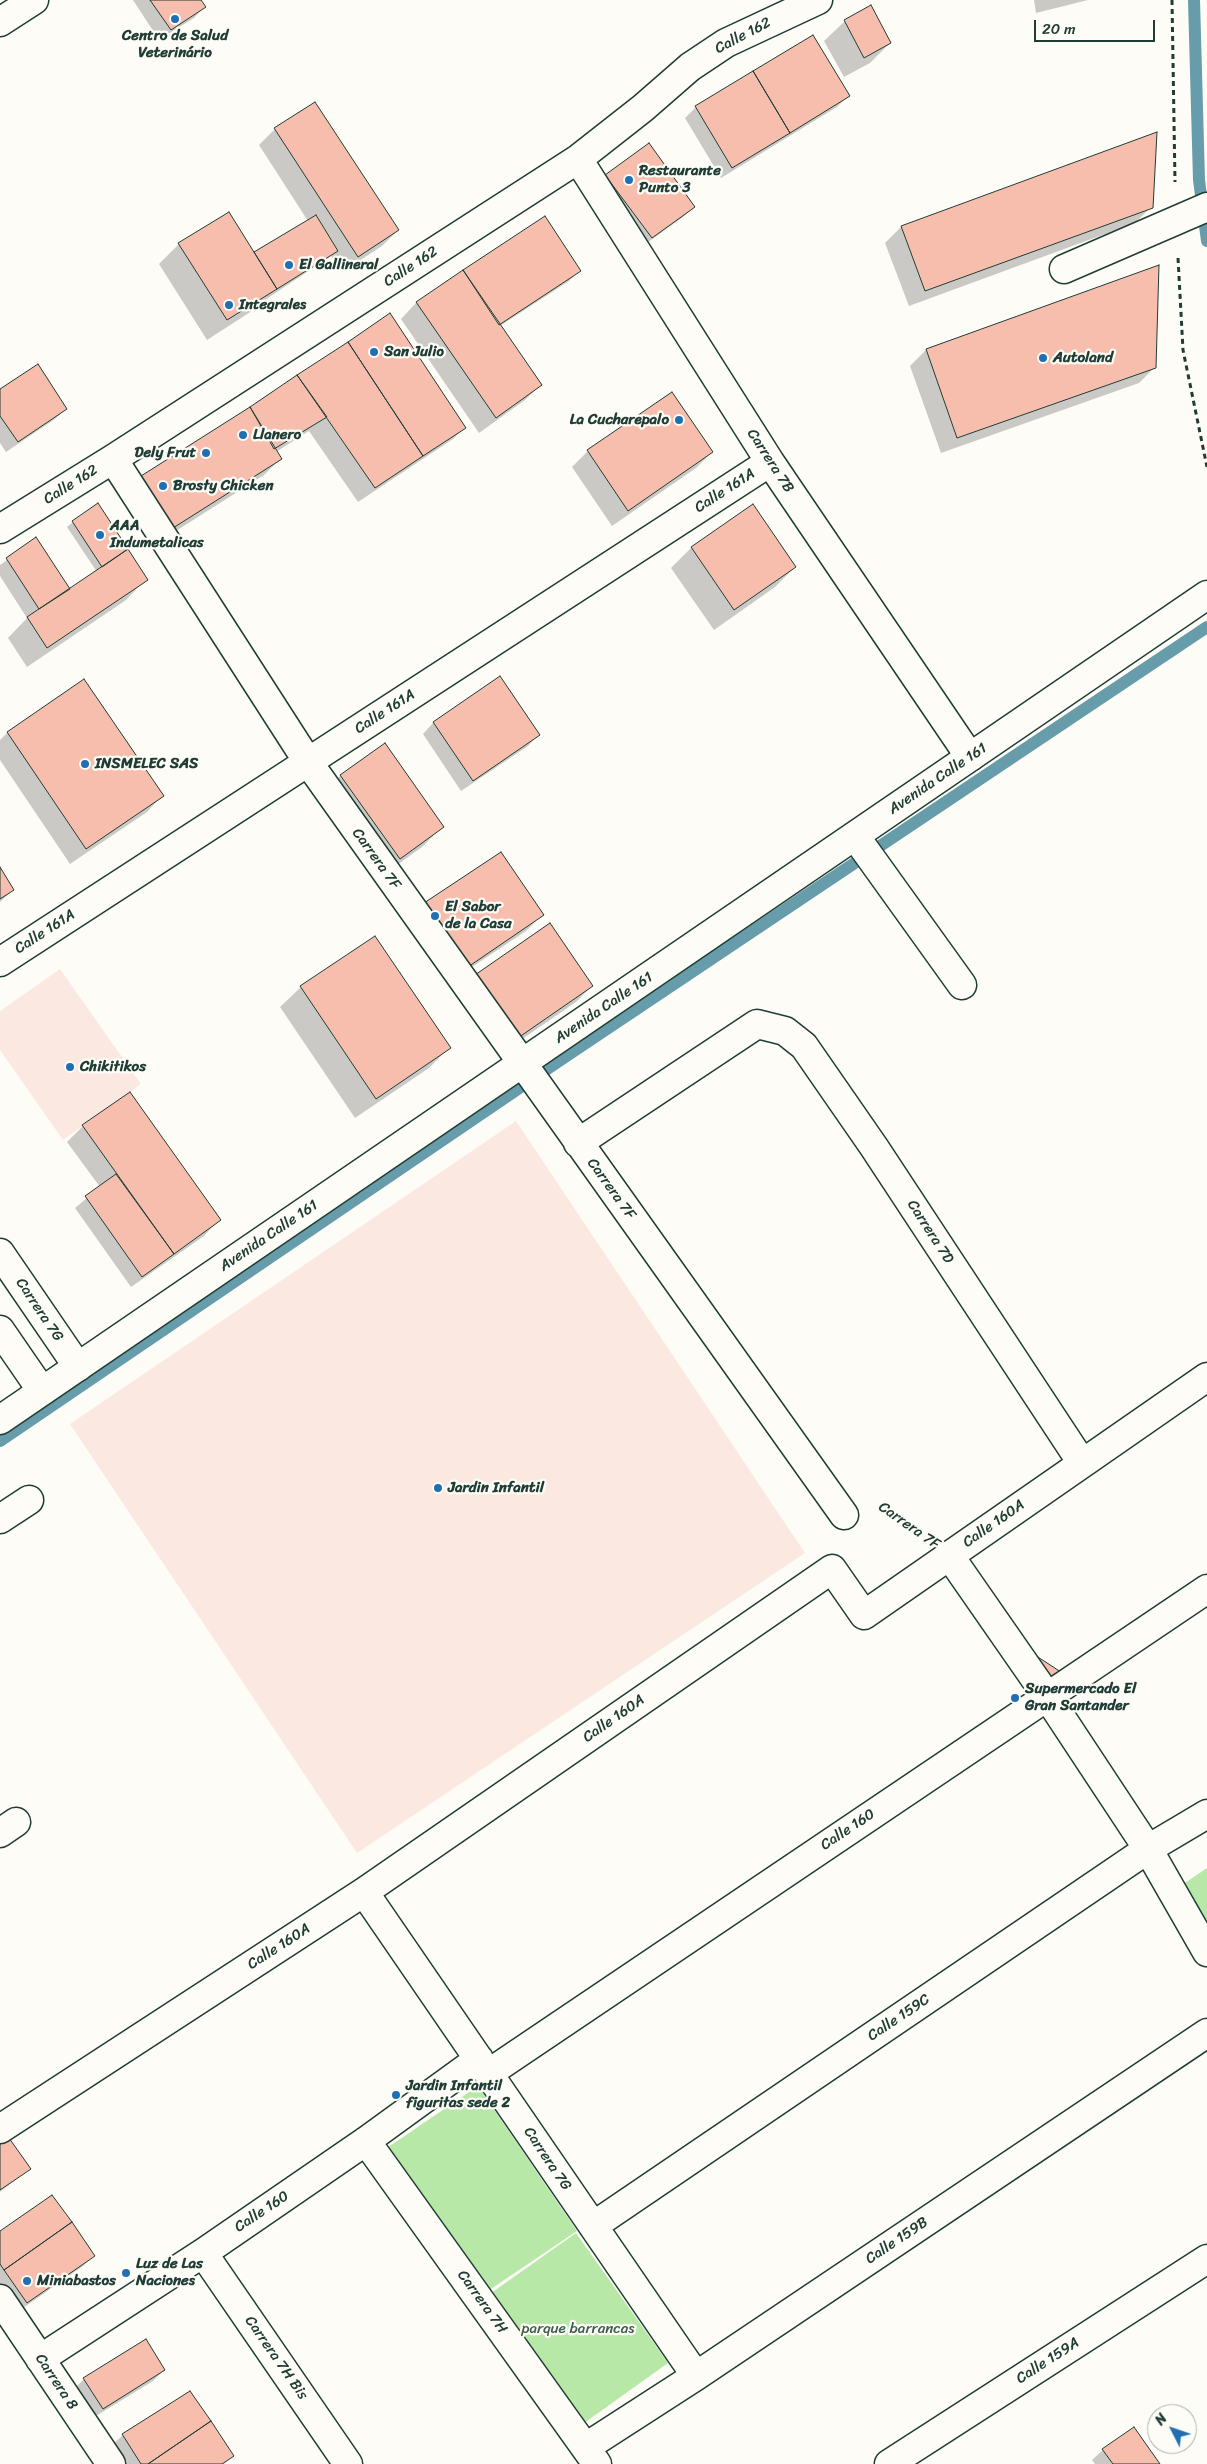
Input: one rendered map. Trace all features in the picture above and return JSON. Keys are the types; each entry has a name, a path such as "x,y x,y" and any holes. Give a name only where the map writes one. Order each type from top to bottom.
{"street":[{"path":"0,22 34,0"},
{"name":"Calle 162","path":"0,529 113,459 578,159 643,108 690,67 726,43 818,0"},
{"name":"Carrera 7B","path":"578,159 770,462 970,757"},
{"path":"1064,269 1207,207"},
{"name":"Carrera 7F","path":"113,459 308,762 844,1515"},
{"name":"Calle 161A","path":"0,962 770,462"},
{"name":"Avenida Calle 161","path":"0,1420 1207,596"},
{"path":"855,836 962,985"},
{"name":"Carrera 7D","path":"578,1142 757,1024 786,1031 804,1046 874,1147 1082,1463"},
{"name":"Carrera 7G","path":"0,1253 78,1367"},
{"path":"0,1330 42,1391"},
{"name":"Calle 160A","path":"0,2129 364,1892 832,1569 864,1615 1207,1377"},
{"path":"0,1519 29,1500"},
{"name":"Carrera 7F","path":"949,1555 1148,1848 1207,1952"},
{"name":"Calle 160","path":"40,2359 203,2253 366,2141 484,2066 1207,1589"},
{"name":"Calle 159C","path":"593,2226 1148,1848 1207,1814"},
{"name":"Carrera 7G","path":"364,1892 696,2376"},
{"name":"Calle 159B","path":"591,2456 696,2376 1207,2033"},
{"name":"Carrera 7H","path":"366,2141 591,2456"},
{"name":"Carrera 7H Bis","path":"203,2253 348,2464"},
{"name":"Calle 159A","path":"890,2464 1207,2259"},
{"name":"Carrera 8","path":"0,2299 111,2464"}],"path":[{"name":"Carrera 7F","path":"844,1515 868,1497 949,1555"}],"shaded area":[{"name":"Chikitikos","path":"60,969 141,1084 63,1140 0,1050 0,1011"},
{"name":"Jardin Infantil","path":"516,1121 805,1553 357,1853 70,1424"}],"green space":[{"path":"1207,1868 1207,1942 1173,1891"},
{"path":"478,2086 577,2231 479,2297 381,2152"},
{"name":"parque barrancas","path":"576,2233 668,2363 580,2426 487,2296"}],"building":[{"name":"Centro de Salud Veterinário","path":"150,0 201,0 206,7 171,30"},
{"path":"871,5 891,43 864,58 844,20"},
{"path":"813,35 850,96 790,133 753,71"},
{"path":"753,71 790,133 732,168 695,106"},
{"path":"315,102 399,230 358,257 274,128"},
{"path":"1157,132 1153,208 925,291 901,226"},
{"path":"649,143 695,207 652,238 605,175"},
{"path":"229,212 277,289 227,320 178,243"},
{"path":"316,215 338,251 277,289 254,252"},
{"path":"545,216 581,271 499,325 463,270"},
{"name":"Autoland","path":"1159,265 1156,368 957,438 926,349"},
{"path":"463,270 542,385 496,418 416,302"},
{"path":"390,313 466,428 423,456 348,342"},
{"path":"348,342 423,456 375,488 297,375"},
{"path":"38,364 67,409 18,442 0,416 0,389"},
{"path":"297,375 327,417 274,449 250,407"},
{"path":"672,392 713,452 628,511 587,450"},
{"path":"250,407 282,459 173,528 141,476"},
{"name":"AAA Indumetalicas","path":"98,503 128,549 102,567 72,521"},
{"path":"753,504 796,567 734,610 691,547"},
{"path":"36,537 70,589 39,609 6,558"},
{"path":"128,549 148,580 47,648 27,617"},
{"path":"500,676 540,735 473,781 433,722"},
{"name":"INSMELEC SAS","path":"84,679 164,796 86,849 7,732"},
{"path":"385,743 444,827 400,859 340,775"},
{"path":"501,852 544,915 465,969 421,905"},
{"path":"0,867 14,890 0,899"},
{"path":"550,923 593,986 515,1040 472,977"},
{"path":"375,936 451,1048 376,1099 300,986"},
{"path":"130,1092 221,1220 174,1254 82,1125"},
{"path":"116,1174 174,1254 142,1277 85,1196"},
{"path":"1021,1646 1064,1674 1046,1687"},
{"path":"9,2138 31,2169 0,2190 0,2144"},
{"path":"52,2195 72,2222 4,2270 0,2264 0,2231"},
{"path":"72,2222 95,2256 27,2303 4,2270"},
{"path":"146,2339 165,2370 103,2409 83,2378"},
{"path":"190,2391 211,2421 148,2464 141,2464 122,2434"},
{"path":"211,2421 234,2456 222,2464 148,2464"},
{"path":"1134,2427 1147,2446 1147,2454 1153,2454 1160,2464 1113,2464 1102,2449"}],"waterway":[{"path":"1194,0 1199,180 1207,241"},
{"path":"0,1441 559,1061 1207,627"}],"place":[{"name":"Centro de Salud Veterinário","path":"175,19"},
{"name":"Restaurante Punto 3","path":"629,180"},
{"name":"El Gallineral","path":"289,265"},
{"name":"Integrales","path":"229,305"},
{"name":"San Julio","path":"374,352"},
{"name":"Autoland","path":"1043,358"},
{"name":"La Cucharepalo","path":"679,420"},
{"name":"Llanero","path":"243,435"},
{"name":"Dely Frut","path":"206,453"},
{"name":"Brosty Chicken","path":"163,486"},
{"name":"AAA Indumetalicas","path":"100,535"},
{"name":"INSMELEC SAS","path":"85,764"},
{"name":"El Sabor de la Casa","path":"435,916"},
{"name":"Chikitikos","path":"70,1067"},
{"name":"Jardin Infantil","path":"438,1488"},
{"name":"Supermercado El Gran Santander","path":"1015,1698"},
{"name":"Jardin Infantil figuritas sede 2","path":"396,2095"},
{"name":"Luz de Las Naciones","path":"126,2273"},
{"name":"Miniabastos","path":"27,2281"}]}
